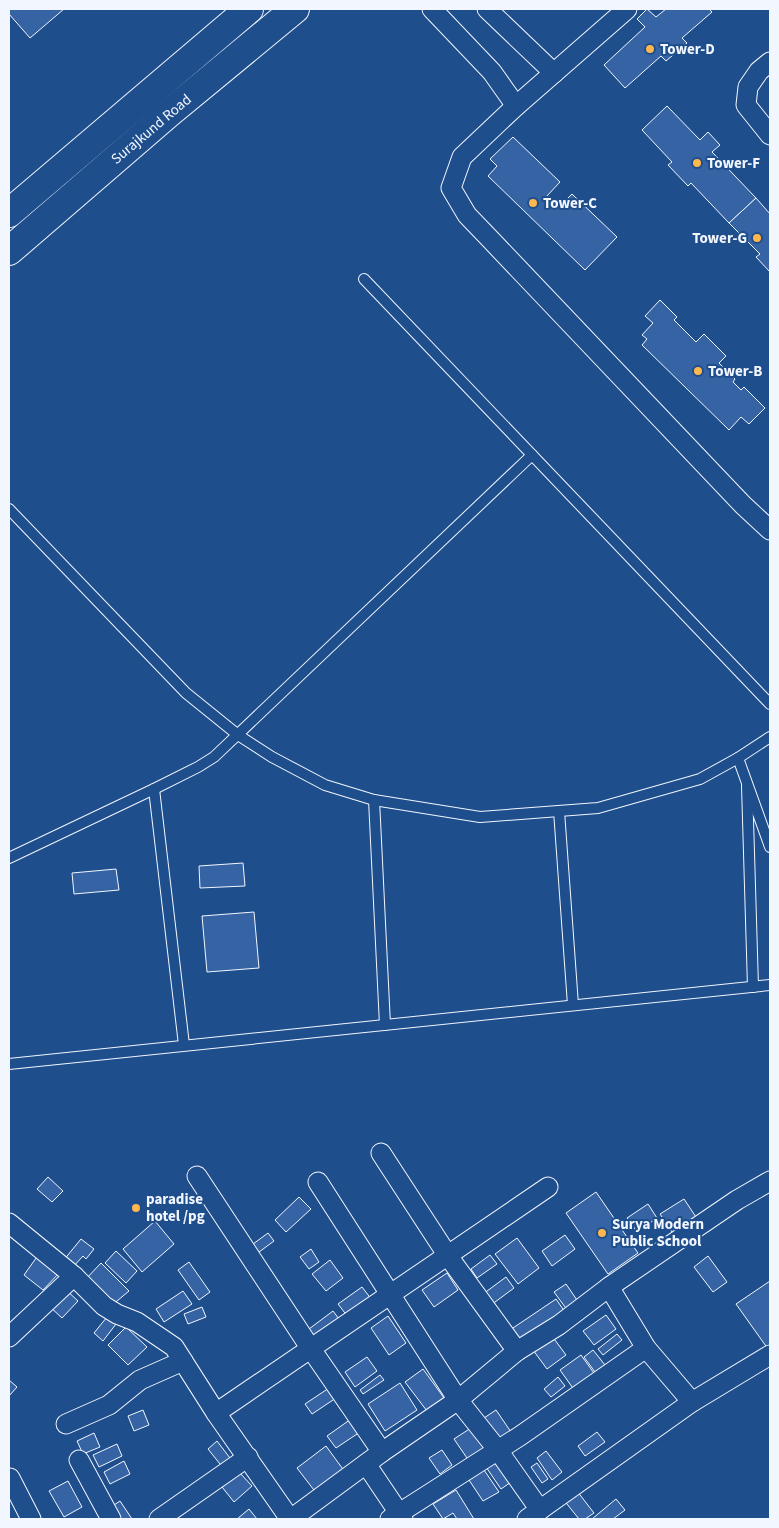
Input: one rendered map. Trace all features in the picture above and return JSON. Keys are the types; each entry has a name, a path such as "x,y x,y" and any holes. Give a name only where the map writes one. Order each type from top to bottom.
{"main road":[{"name":"Surajkund Road","path":"9,213 249,9"},
{"name":"Surajkund Road","path":"9,252 169,113 295,9"}],"street":[{"path":"432,9 492,72 516,106"},
{"path":"487,9 554,73"},
{"path":"627,9 516,106 462,157 451,188 467,215 497,248 743,505 770,530"},
{"path":"770,62 759,71 748,87 746,105 770,135"},
{"path":"381,1153 448,1256 517,1351"},
{"path":"198,1176 311,1349 382,1452"},
{"path":"318,1182 458,1400 497,1449 533,1515 692,1402 770,1355"},
{"path":"9,1223 74,1276 104,1306 137,1322 174,1347 216,1413 291,1519 382,1452 458,1400 517,1351 559,1325 609,1287 737,1200 770,1182"},
{"path":"216,1413 548,1187"},
{"path":"9,1337 74,1276"},
{"path":"609,1287 646,1348 692,1402"},
{"path":"366,1464 397,1517 497,1449 520,1436 646,1348"},
{"path":"66,1424 110,1405 140,1380 183,1361"},
{"path":"159,1519 248,1457"},
{"path":"80,1460 111,1519"},
{"path":"10,1478 31,1519"}],"lane":[{"path":"364,278 770,704"},
{"path":"9,858 154,790 214,757 532,455"},
{"path":"9,509 186,693 238,735 272,757 325,785 374,800 480,817 598,808 700,778 738,758 770,737"},
{"path":"738,758 770,847"},
{"path":"747,786 753,987"},
{"path":"154,790 184,1045"},
{"path":"374,800 385,1025"},
{"path":"559,811 573,1005"},
{"path":"9,1064 770,985"}],"building":[{"path":"9,9 64,9 30,38 9,14"},
{"name":"Tower-D","path":"647,9 656,17 666,9 709,9 712,12 682,38 687,43 666,61 661,56 625,88 604,65 645,27 637,19"},
{"name":"Tower-F","path":"667,106 700,140 708,132 720,145 712,152 756,198 729,223 691,183 688,186 668,165 672,162 642,130"},
{"name":"Tower-C","path":"513,137 560,182 546,197 558,208 572,194 617,237 585,270 488,176 497,166 490,159"},
{"name":"Tower-G","path":"756,198 770,214 770,272 756,257 760,254 729,223"},
{"name":"Tower-B","path":"660,300 677,317 674,320 696,342 704,334 726,356 719,363 735,379 733,382 741,390 744,387 765,408 749,424 741,417 729,430 642,345 647,339 642,335 653,323 645,316"},
{"path":"243,863 245,886 200,888 199,866"},
{"path":"116,869 119,890 74,894 72,873"},
{"path":"254,912 259,968 207,972 202,916"},
{"path":"48,1177 63,1191 52,1202 37,1189"},
{"name":"Surya Modern Public School","path":"596,1192 638,1253 608,1274 566,1213"},
{"path":"299,1197 311,1209 286,1232 275,1220"},
{"path":"684,1199 698,1220 674,1235 660,1214"},
{"path":"648,1204 657,1218 637,1232 627,1218"},
{"path":"155,1221 174,1244 142,1272 123,1249"},
{"path":"268,1233 274,1241 255,1255 249,1247"},
{"path":"565,1235 575,1249 552,1266 542,1251"},
{"path":"517,1238 539,1268 518,1284 495,1254"},
{"path":"81,1239 94,1249 86,1259 83,1256 72,1268 63,1261"},
{"path":"311,1249 319,1262 309,1269 300,1257"},
{"path":"116,1251 137,1271 126,1283 105,1263"},
{"path":"39,1254 61,1271 43,1290 24,1275"},
{"path":"490,1255 497,1264 477,1278 471,1269"},
{"path":"708,1256 727,1282 713,1292 694,1267"},
{"path":"330,1260 343,1278 326,1291 312,1274"},
{"path":"189,1262 210,1292 199,1300 178,1270"},
{"path":"101,1263 129,1291 111,1306 85,1280"},
{"path":"447,1273 458,1290 434,1307 422,1290"},
{"path":"506,1277 514,1288 491,1305 483,1294"},
{"path":"770,1281 770,1348 768,1349 736,1304"},
{"path":"566,1284 579,1303 568,1311 554,1292"},
{"path":"362,1287 372,1300 348,1317 338,1304"},
{"path":"65,1289 78,1301 62,1318 49,1306"},
{"path":"183,1291 192,1304 164,1322 156,1309"},
{"path":"556,1299 565,1312 519,1344 510,1330"},
{"path":"202,1307 206,1317 188,1324 184,1314"},
{"path":"333,1311 339,1319 314,1337 309,1329"},
{"path":"606,1315 616,1329 594,1345 583,1331"},
{"path":"388,1316 406,1343 389,1355 371,1328"},
{"path":"107,1317 116,1324 103,1341 94,1333"},
{"path":"126,1327 147,1347 128,1365 108,1345"},
{"path":"617,1334 622,1340 603,1355 598,1349"},
{"path":"552,1336 566,1355 547,1369 533,1350"},
{"path":"593,1350 605,1365 595,1372 584,1357"},
{"path":"581,1355 596,1376 575,1391 560,1370"},
{"path":"367,1357 377,1371 355,1387 345,1372"},
{"path":"423,1369 447,1402 430,1415 405,1382"},
{"path":"380,1375 384,1380 363,1394 360,1390"},
{"path":"558,1377 565,1386 551,1397 544,1389"},
{"path":"9,1380 17,1387 9,1396"},
{"path":"400,1383 417,1410 385,1431 368,1404"},
{"path":"329,1388 336,1398 312,1414 305,1404"},
{"path":"143,1410 149,1425 134,1431 128,1416"},
{"path":"496,1410 511,1432 498,1441 484,1418"},
{"path":"351,1419 360,1432 336,1448 327,1436"},
{"path":"474,1426 488,1447 469,1461 454,1439"},
{"path":"597,1432 605,1442 585,1456 578,1446"},
{"path":"94,1433 100,1447 83,1454 77,1441"},
{"path":"217,1441 233,1462 224,1469 208,1449"},
{"path":"117,1444 122,1456 99,1467 93,1455"},
{"path":"326,1446 345,1472 317,1494 297,1468"},
{"path":"442,1450 452,1465 440,1474 429,1458"},
{"path":"546,1451 562,1472 552,1480 537,1458"},
{"path":"498,1458 514,1480 501,1489 486,1467"},
{"path":"124,1461 130,1474 110,1484 104,1472"},
{"path":"537,1463 548,1479 542,1483 531,1467"},
{"path":"484,1470 499,1492 483,1501 469,1480"},
{"path":"239,1472 252,1486 234,1502 222,1487"},
{"path":"68,1481 82,1507 64,1517 49,1491"},
{"path":"456,1490 474,1519 457,1519 453,1513 443,1519 433,1504"},
{"path":"577,1491 594,1513 585,1519 579,1519 563,1499"},
{"path":"616,1499 625,1510 613,1519 592,1519"},
{"path":"120,1501 132,1519 119,1519 111,1507"},
{"path":"249,1509 257,1519 237,1519"}],"place":[{"name":"Tower-D","path":"650,49"},
{"name":"Tower-F","path":"697,163"},
{"name":"Tower-C","path":"533,203"},
{"name":"Tower-G","path":"757,238"},
{"name":"Tower-B","path":"698,371"},
{"name":"paradise hotel /pg","path":"136,1208"},
{"name":"Surya Modern Public School","path":"602,1233"}]}
